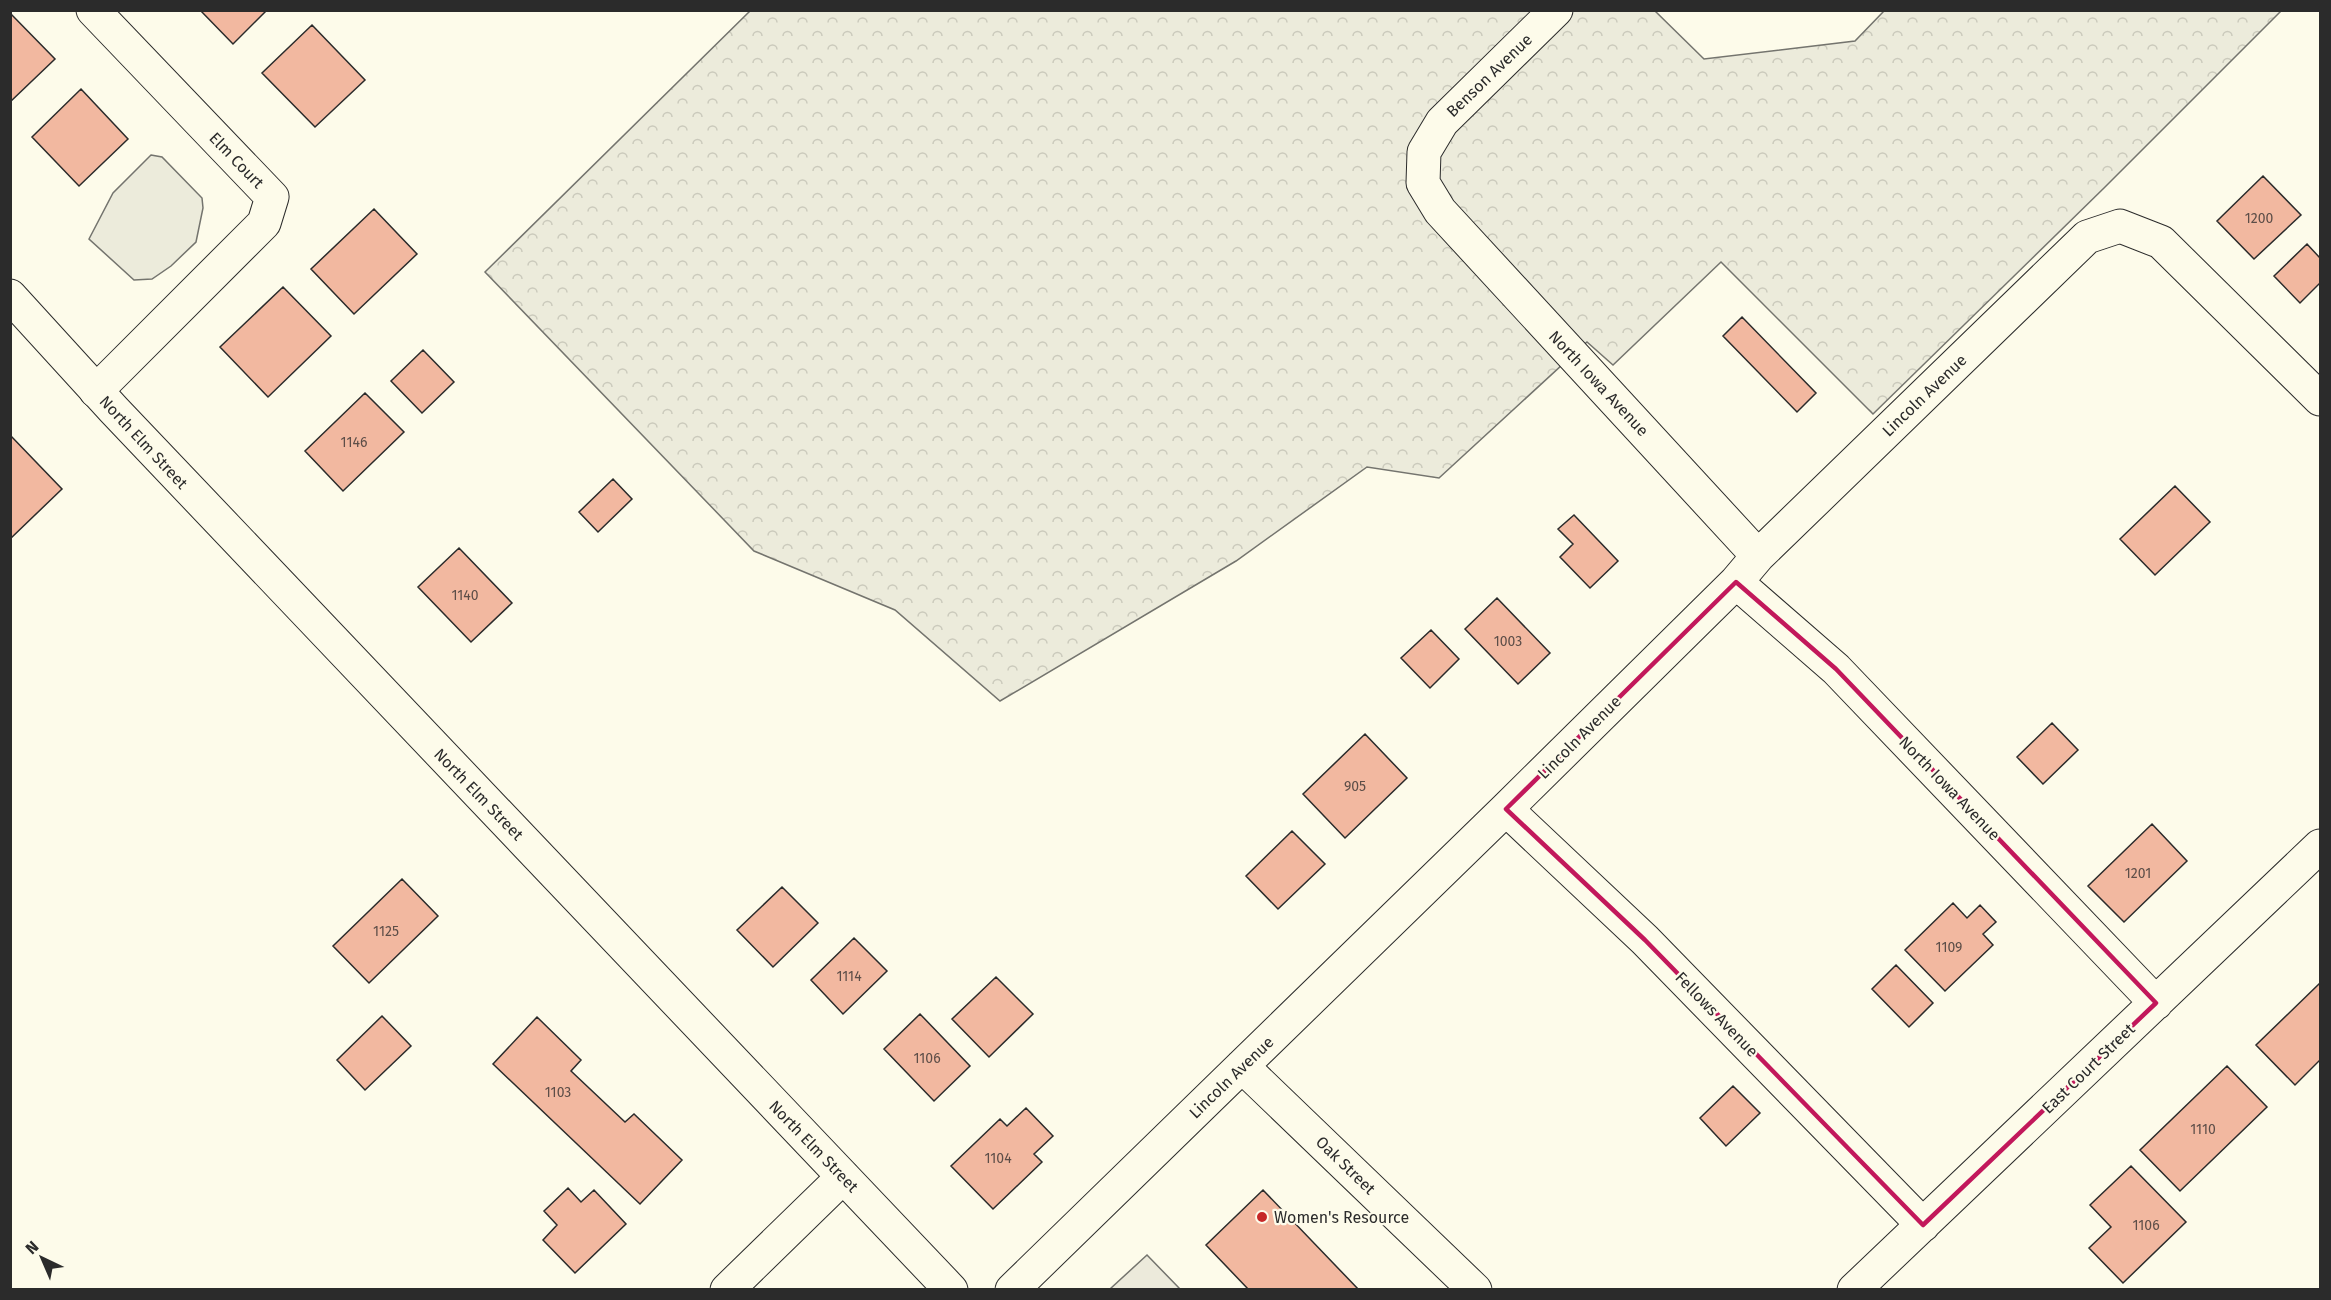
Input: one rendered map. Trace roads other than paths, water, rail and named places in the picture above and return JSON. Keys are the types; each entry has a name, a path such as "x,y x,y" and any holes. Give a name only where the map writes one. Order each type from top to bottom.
{"street":[{"name":"Elm Court","path":"93,10 272,197 264,223 96,391"},
{"name":"Benson Avenue","path":"1440,211 1423,183 1424,152 1442,122 1556,10"},
{"name":"North Iowa Avenue","path":"1440,211 1758,556"},
{"name":"Lincoln Avenue","path":"1012,1290 1506,809 1736,582 1758,556 2088,237 2120,226 2161,242 2320,399"},
{"name":"North Elm Street","path":"10,296 96,391 951,1290"},
{"name":"North Iowa Avenue","path":"1736,582 1836,669 2156,1003"},
{"name":"Fellows Avenue","path":"1506,809 1645,940 1923,1225"},
{"name":"East Court Street","path":"1854,1290 2320,846"},
{"name":"Oak Street","path":"1242,1066 1475,1290"},
{"path":"727,1290 843,1177"}],"place":[{"name":"Women's Resource","path":"1262,1217"}]}
